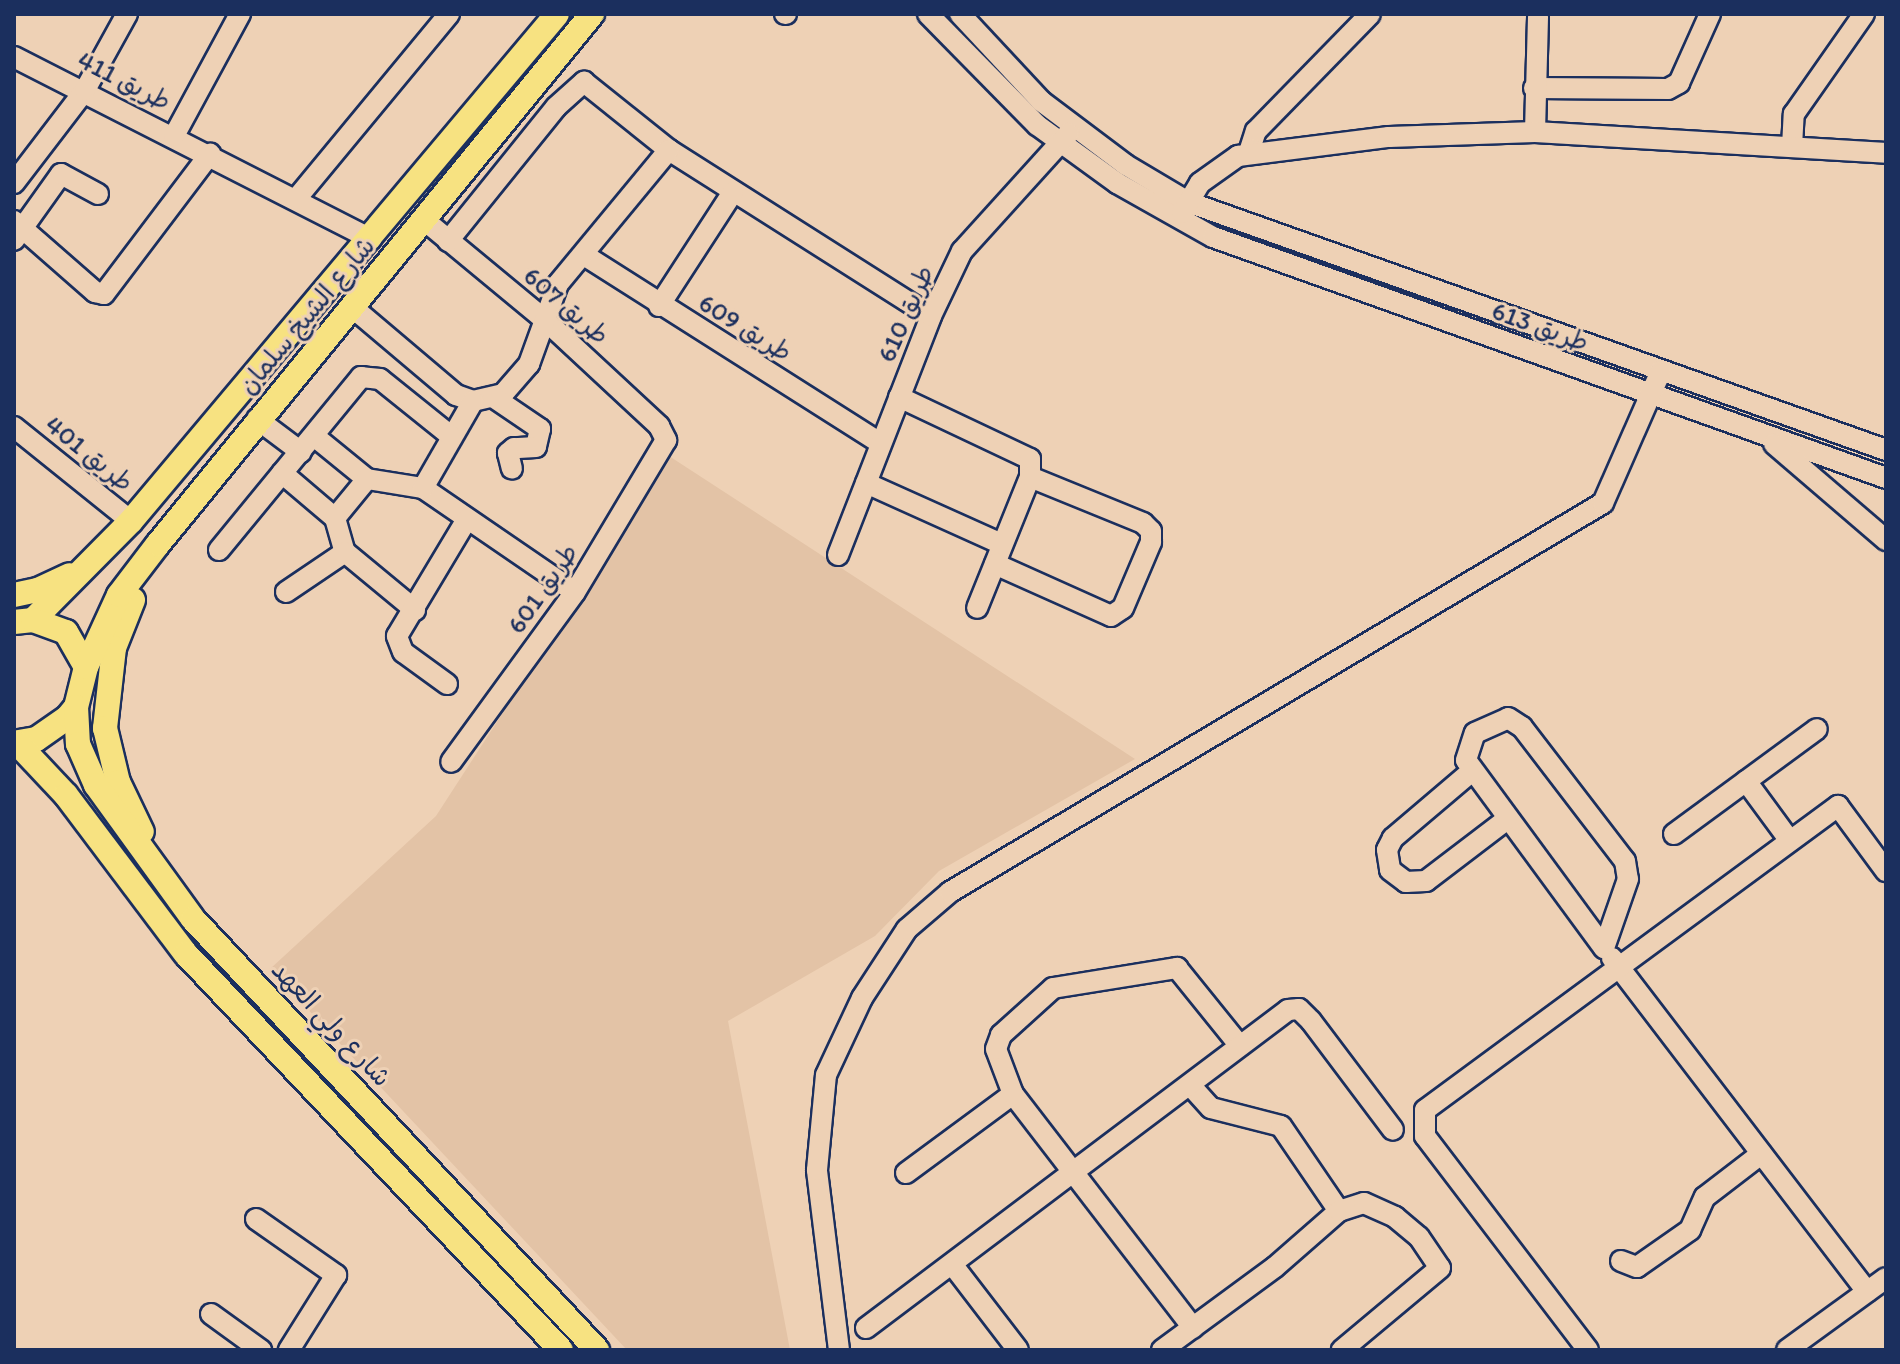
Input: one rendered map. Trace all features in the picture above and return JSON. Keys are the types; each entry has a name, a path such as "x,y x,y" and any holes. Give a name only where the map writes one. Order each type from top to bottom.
{"main road":[{"name":"شارع الشيخ سلمان","path":"20,620 99,557 131,521 557,14"},
{"name":"شارع الشيخ سلمان","path":"76,707 86,667 119,595 257,419 592,14"},
{"path":"158,544 114,648 105,728 118,782 161,879"},
{"path":"14,595 55,584 99,557"},
{"path":"20,620 66,632 86,667"},
{"path":"76,707 54,730 16,743 66,795 186,954 561,1350"},
{"name":"شارع ولي العهد","path":"76,707 78,744 96,785 161,879 193,919 597,1350"},
{"path":"14,768 49,779 66,795"}],"street":[{"path":"17,174 85,90 127,14"},
{"path":"174,136 240,14"},
{"path":"296,199 449,14"},
{"name":"طريق 613","path":"928,14 1068,134 1183,211 1213,237 1886,478"},
{"name":"طريق 613","path":"960,14 1068,134"},
{"path":"1249,152 1256,131 1370,14"},
{"path":"1534,88 1668,89 1679,83 1710,14"},
{"path":"1792,147 1794,114 1864,14"},
{"path":"1535,132 1538,17"},
{"name":"طريق 411","path":"14,57 85,90 371,239"},
{"path":"448,241 556,107 584,82 669,150 931,316"},
{"path":"533,86 556,107"},
{"path":"1183,211 1217,167 1249,152 1389,137 1535,132 1886,153"},
{"name":"طريق 610","path":"838,555 931,316 970,237 1068,134"},
{"path":"423,488 451,436 483,399 503,394 529,364 558,284 669,150"},
{"path":"98,194 61,174 41,195 17,231 95,292 104,294 210,154"},
{"path":"451,188 474,208"},
{"path":"659,306 733,192"},
{"name":"طريق 613","path":"1183,211 1886,450"},
{"name":"طريق 607","path":"423,219 545,320 659,426 666,440"},
{"name":"طريق 609","path":"584,255 659,306 880,443"},
{"path":"352,307 456,395 483,399 540,429 536,447 514,448 508,453 512,469"},
{"path":"839,1350 817,1170 826,1075 862,998 907,929 950,892 1603,503 1661,371"},
{"path":"219,550 361,377 371,375 451,436"},
{"path":"899,397 1022,452 1030,459 1030,477 977,608"},
{"path":"257,419 367,479 423,488 575,592"},
{"name":"طريق 401","path":"14,427 131,521"},
{"path":"1756,431 1813,473 1886,540"},
{"name":"طريق 601","path":"451,762 575,592 666,440"},
{"path":"282,473 335,518 345,552 415,610"},
{"path":"995,564 1111,616 1123,608 1151,542 1151,531 1143,523 1030,477"},
{"path":"335,518 367,479"},
{"path":"866,483 1002,544"},
{"path":"447,684 397,646 397,636 467,519"},
{"path":"286,592 345,552"},
{"path":"1604,948 1628,879 1623,856 1516,721 1499,719 1475,733 1465,753 1472,771 1506,820 1867,1292"},
{"path":"1674,834 1817,729"},
{"path":"1472,771 1393,838 1387,850 1390,870 1406,882 1426,881 1506,820"},
{"path":"1746,781 1790,841"},
{"path":"1588,1350 1425,1136 1421,1120 1432,1103 1838,806 1886,871"},
{"path":"1193,1328 1013,1094 996,1049 1001,1035 1053,988 1177,968 1240,1046"},
{"path":"866,1328 1076,1173 1288,1010 1299,1009 1393,1130"},
{"path":"1190,1085 1211,1108 1281,1126 1339,1211"},
{"path":"906,1173 1013,1094"},
{"path":"1621,1261 1637,1267 1690,1230 1705,1197 1761,1154"},
{"path":"1162,1350 1275,1267 1339,1211 1364,1203 1395,1217 1419,1237 1440,1268 1342,1350"},
{"path":"256,1219 336,1275 289,1350"},
{"path":"952,1264 1007,1346"},
{"path":"1787,1350 1886,1278"},
{"path":"211,1314 261,1350"}],"shaded area":[{"path":"669,456 1135,759 939,871 875,936 728,1021 790,1350 627,1350 270,969 436,816"}]}
